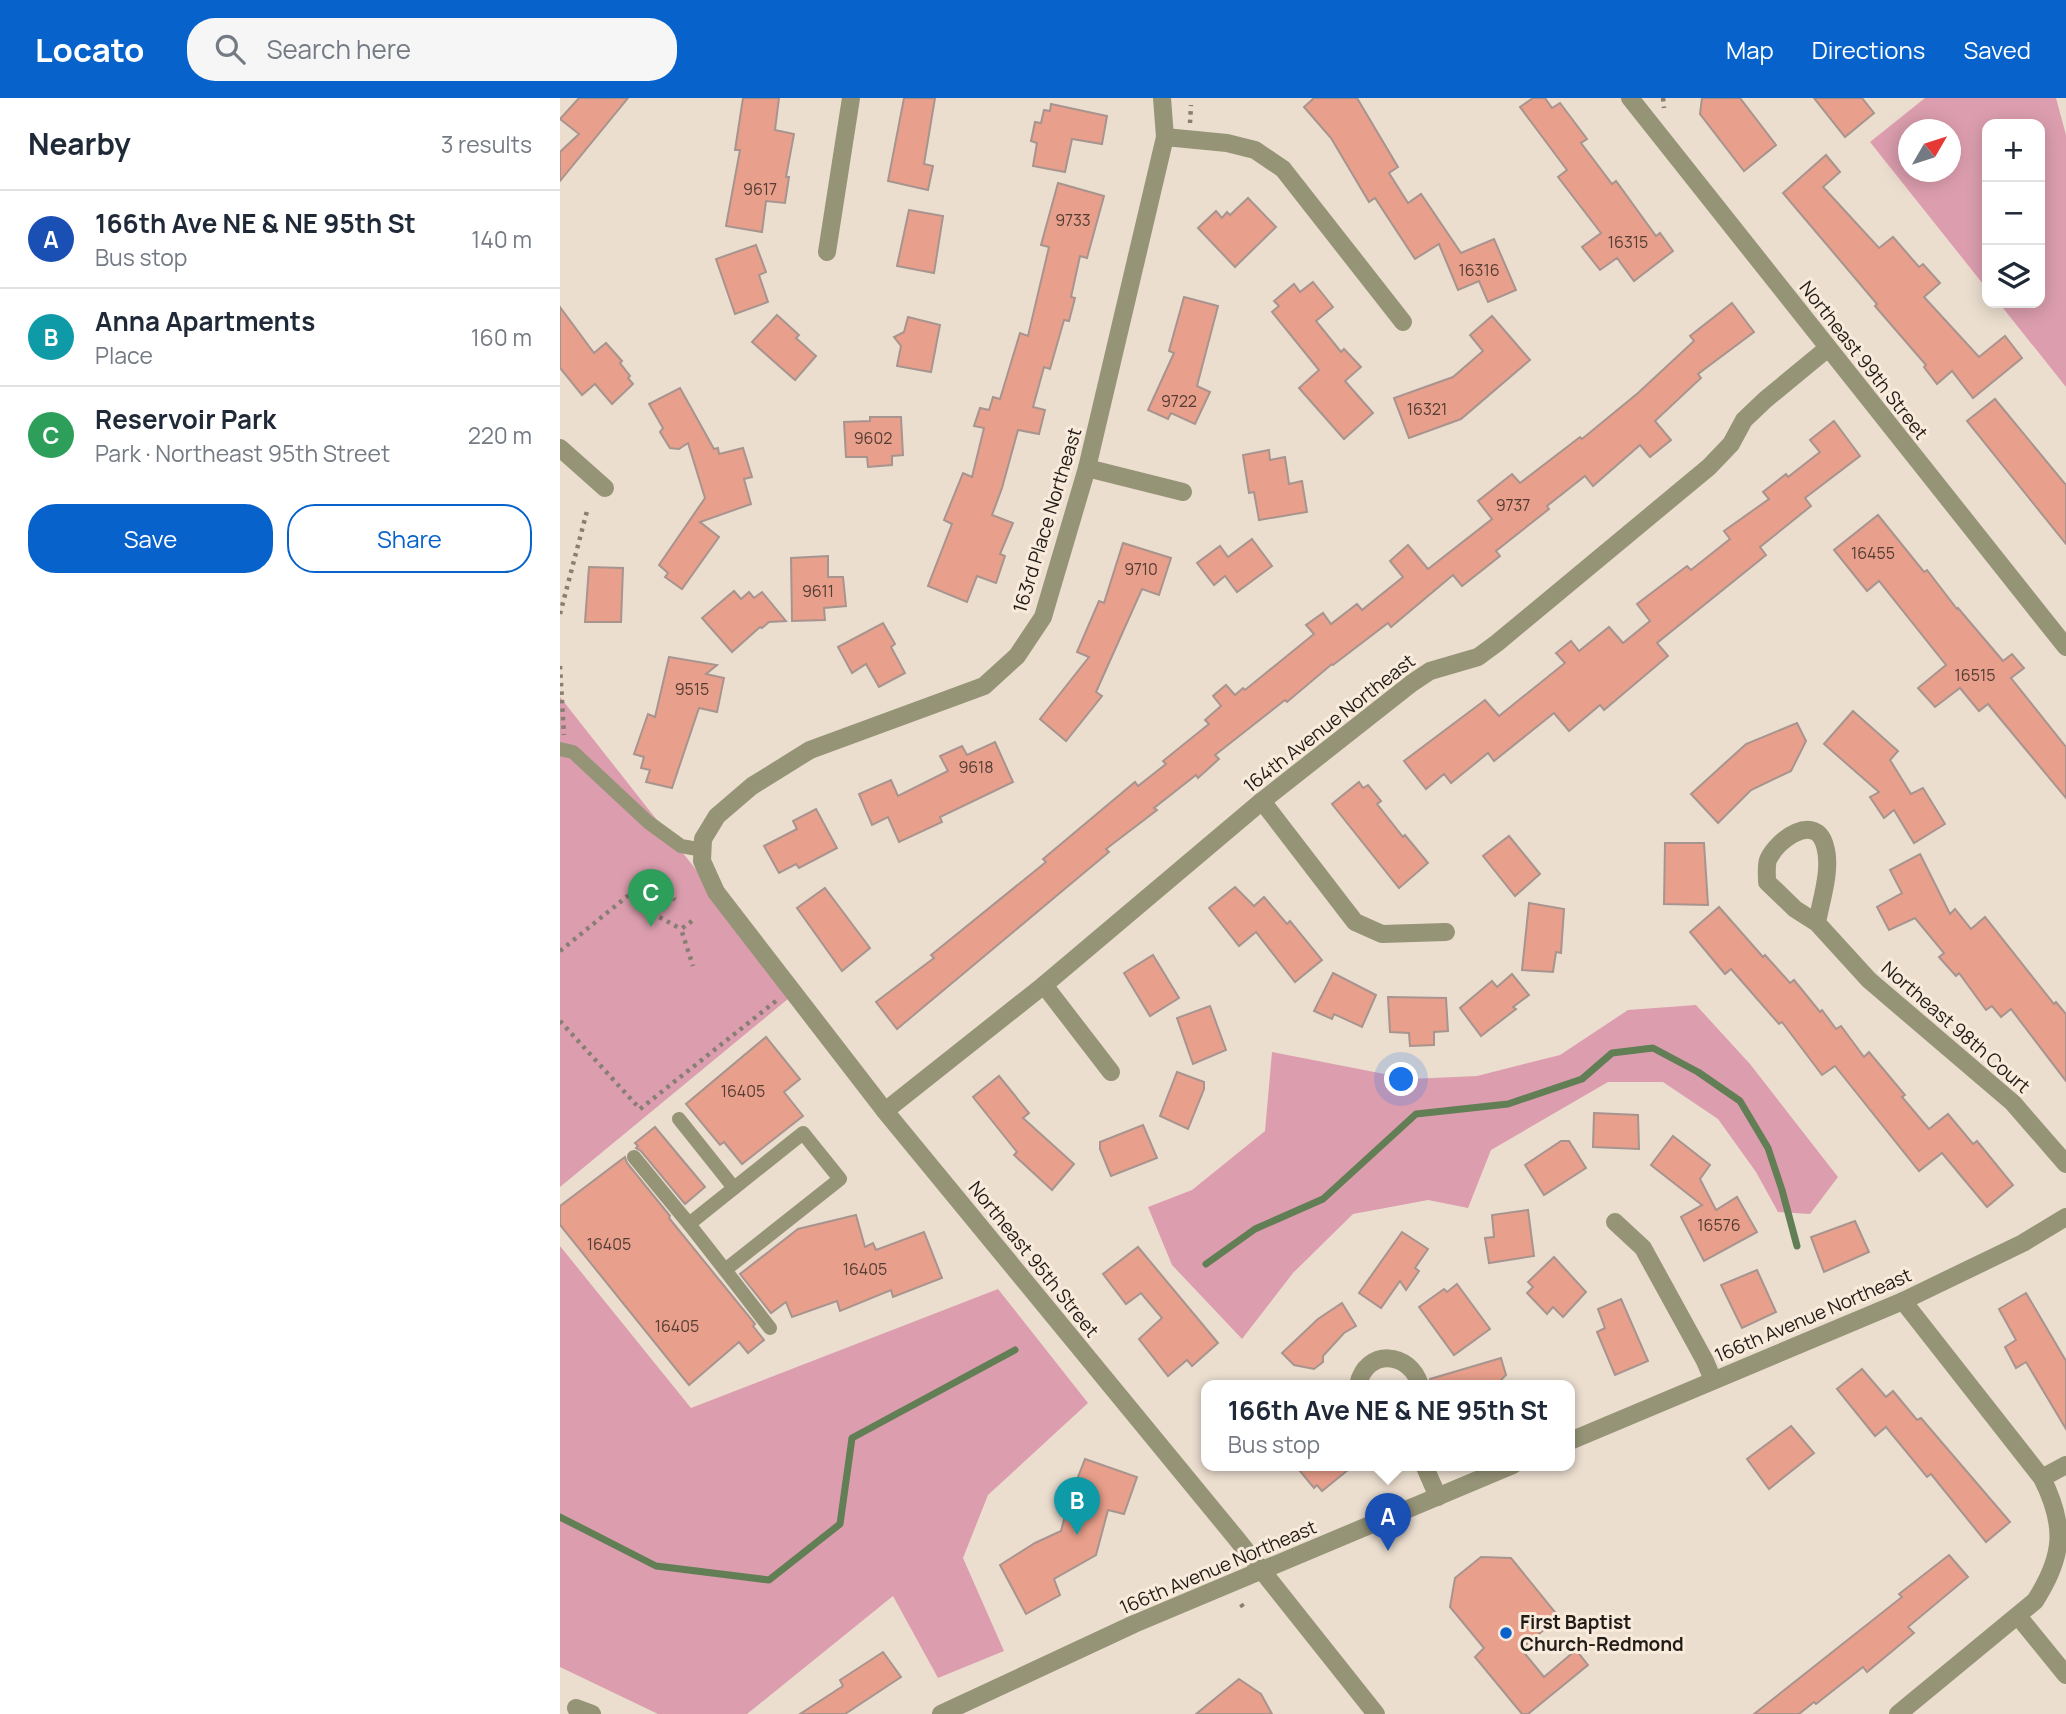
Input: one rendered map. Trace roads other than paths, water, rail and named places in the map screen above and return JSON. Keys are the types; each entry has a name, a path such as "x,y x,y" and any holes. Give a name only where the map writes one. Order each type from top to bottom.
{"street":[{"path":"827,252 851,98"},
{"name":"163rd Place Northeast","path":"703,850 703,839 717,816 752,786 810,750 984,686 1017,656 1043,617 1087,468 1165,137 1162,98"},
{"name":"Northeast 99th Street","path":"1630,98 2066,647"},
{"path":"1165,137 1255,150 1283,169 1403,321"},
{"name":"164th Avenue Northeast","path":"886,1111 1044,985 1262,801 1430,671 1478,657 1497,643 1709,467 1731,444 1744,420 1828,348"},
{"path":"560,448 605,488"},
{"path":"1087,468 1182,492"},
{"path":"1262,801 1355,922 1382,933 1446,932"},
{"name":"Northeast 98th Court","path":"1817,923 1824,890 1826,847 1820,835 1809,830 1795,832 1782,842 1768,861 1767,882 1795,909 1817,923 1869,980 2013,1103 2066,1164"},
{"name":"Northeast 95th Street","path":"703,850 702,861 716,892 886,1111 1263,1571 1376,1714"},
{"path":"1044,985 1111,1072"},
{"name":"166th Avenue Northeast","path":"1575,1439 1903,1301 2024,1243 2066,1217"},
{"path":"1615,1222 1643,1248 1705,1360 1713,1380"},
{"path":"1898,1714 2035,1601 2046,1584 2056,1558 2060,1531 2055,1503 2042,1478 1903,1301"},
{"path":"1360,1380 1371,1363 1391,1358 1410,1366 1419,1380"},
{"path":"2042,1478 2066,1465"},
{"path":"1427,1471 1438,1497"},
{"name":"166th Avenue Northeast","path":"941,1714 1087,1645 1499,1471"},
{"path":"2018,1616 2066,1675"}],"lane":[{"path":"563,750 573,752 648,822 681,846 703,850"},
{"path":"679,1119 734,1188"},
{"path":"689,1224 803,1133 840,1179 725,1270"},
{"path":"634,1157 770,1328"}],"waterway":[{"path":"1206,1264 1255,1229 1323,1199 1416,1114 1508,1104 1582,1079 1612,1053 1653,1048 1698,1072 1740,1101 1768,1148 1797,1246"},
{"path":"560,1517 656,1566 769,1580 840,1524 852,1438 1015,1350"}],"place":[{"name":"Reservoir Park","path":"651,927"},
{"name":"Anna Apartments","path":"1077,1535"},
{"name":"166th Ave NE & NE 95th St","path":"1388,1551"},
{"name":"First Baptist Church-Redmond","path":"1506,1633"}]}
